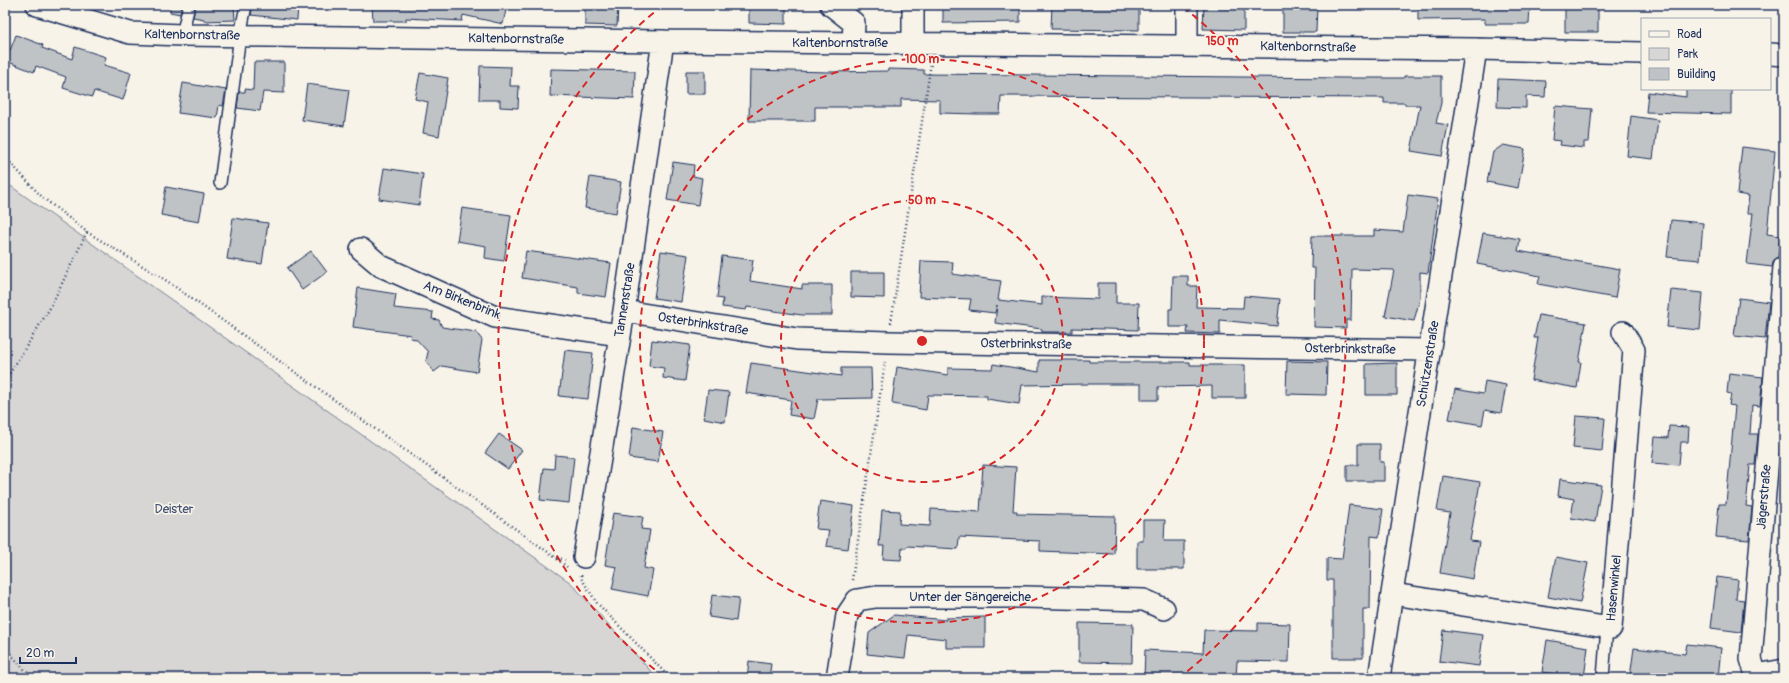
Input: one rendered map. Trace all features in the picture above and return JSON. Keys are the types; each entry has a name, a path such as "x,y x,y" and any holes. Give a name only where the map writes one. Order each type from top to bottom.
{"street":[{"name":"Kaltenbornstraße","path":"37,5 67,9 130,33 182,35 1476,49 1641,53"},
{"path":"831,5 854,23 853,43"},
{"path":"913,5 913,43"},
{"path":"1187,5 1187,46"},
{"name":"Tannenstraße","path":"584,557 624,311 663,41"},
{"name":"Schützenstraße","path":"1380,678 1476,49"},
{"path":"1771,54 1784,55"},
{"name":"Am Birkenbrink","path":"361,249 381,266 496,317 620,335"},
{"name":"Jägerstraße","path":"1757,677 1751,659 1784,267"},
{"name":"Osterbrinkstraße","path":"624,311 796,339 888,342 1430,350"},
{"name":"Hasenwinkel","path":"1393,594 1611,628 1634,350 1623,332"},
{"name":"Unter der Sängereiche","path":"857,600 876,597 1024,597 1144,600 1164,609"},
{"path":"837,678 847,615 857,600"},
{"path":"1757,677 1784,670"}],"lane":[{"path":"182,35 189,5"},
{"path":"220,183 240,36 246,5"},
{"path":"1602,678 1607,627"}],"path":[{"path":"857,600 851,586 852,578 934,43"},
{"path":"5,157 42,197 87,232 167,281 555,557 571,562 584,557 581,578 598,603 670,678"},
{"path":"5,381 50,308 87,232"},
{"path":"5,648 32,678"}],"green space":[{"name":"Deister","path":"5,182 571,583 657,678 5,678"}],"building":[{"path":"170,5 182,5 180,14 170,12"},
{"path":"196,5 234,5 235,20 204,21 204,19 193,17"},
{"path":"253,5 298,5 297,20 251,15"},
{"path":"372,5 507,5 503,24 463,15 462,21 406,18 406,21 373,21"},
{"path":"585,5 618,5 617,26 585,25"},
{"path":"749,5 786,5 786,24 749,23"},
{"path":"943,5 1020,5 1020,22 943,23"},
{"path":"1052,5 1139,5 1139,30 1051,29"},
{"path":"1204,5 1244,5 1244,30 1203,29"},
{"path":"1283,5 1317,5 1316,32 1283,32"},
{"path":"1418,5 1530,5 1529,24 1485,24 1485,19 1418,20"},
{"path":"1565,5 1598,5 1598,32 1565,32"},
{"path":"16,35 43,45 42,48 72,59 75,47 106,57 104,65 131,73 123,100 94,91 92,97 63,88 66,77 36,66 34,72 6,61"},
{"path":"254,62 284,62 284,93 263,92 260,111 237,108 239,92 245,92 245,89 253,90"},
{"path":"480,66 511,67 510,86 519,86 518,108 500,107 500,100 479,100"},
{"path":"551,69 635,71 634,99 550,96"},
{"path":"888,69 924,70 924,74 1346,78 1404,78 1404,76 1441,76 1441,103 1436,123 1448,125 1442,156 1411,151 1420,105 1384,103 1384,98 1001,96 1000,114 940,113 940,100 901,99 901,107 815,107 815,121 749,121 750,70 829,72 888,71"},
{"path":"686,71 705,71 705,94 686,94"},
{"path":"420,73 448,78 439,136 423,133 428,102 415,99"},
{"path":"1498,79 1546,81 1545,97 1526,96 1526,108 1497,107"},
{"path":"183,83 226,90 223,106 219,105 217,118 178,113"},
{"path":"307,84 349,90 344,126 302,120"},
{"path":"1686,90 1731,90 1731,114 1646,112 1648,92 1686,97"},
{"path":"1555,106 1592,109 1589,142 1584,142 1584,148 1560,145 1561,141 1552,140"},
{"path":"1631,116 1658,120 1653,159 1627,156"},
{"path":"1503,145 1525,149 1518,188 1487,182 1493,152"},
{"path":"1742,147 1775,151 1767,234 1780,236 1778,257 1774,260 1772,267 1747,264 1753,213 1747,213 1749,196 1737,194"},
{"path":"673,162 694,165 693,176 702,178 698,205 667,200"},
{"path":"384,168 423,174 419,205 379,199"},
{"path":"590,177 621,182 616,213 585,208"},
{"path":"166,187 204,194 199,222 161,215"},
{"path":"1408,195 1438,199 1428,273 1420,272 1420,298 1414,321 1385,316 1394,270 1352,269 1351,320 1346,320 1346,328 1314,327 1315,268 1311,268 1312,236 1374,236 1374,230 1403,232"},
{"path":"462,208 511,215 504,261 485,258 486,246 457,241"},
{"path":"233,218 268,223 262,264 227,259"},
{"path":"1671,220 1703,223 1700,260 1667,257"},
{"path":"1483,233 1520,239 1518,251 1620,269 1615,298 1538,284 1540,276 1477,264"},
{"path":"311,251 327,272 302,290 287,268"},
{"path":"526,251 611,263 606,297 578,293 578,287 522,278"},
{"path":"661,251 688,255 681,302 654,298"},
{"path":"722,256 753,260 750,281 802,289 802,285 832,285 832,315 802,315 747,307 746,310 722,307 723,299 717,298"},
{"path":"921,261 953,262 952,274 1001,281 998,300 1042,305 1042,297 1098,299 1098,283 1116,283 1116,303 1139,303 1138,330 1072,328 1072,332 1042,332 1042,329 995,323 997,305 995,313 969,310 971,299 919,297"},
{"path":"851,272 884,272 884,298 851,297"},
{"path":"1173,276 1188,276 1188,286 1197,286 1196,307 1243,308 1244,296 1280,299 1277,326 1220,320 1220,334 1187,333 1188,327 1169,327 1169,309 1172,309"},
{"path":"358,288 396,294 394,308 433,312 432,319 439,320 442,327 476,332 482,340 477,372 442,366 434,372 426,361 428,352 416,339 410,338 411,335 353,327"},
{"path":"1671,290 1703,293 1700,330 1667,327"},
{"path":"1739,298 1769,302 1765,339 1734,336"},
{"path":"1539,315 1586,323 1579,362 1581,362 1577,388 1531,380 1538,338 1534,338"},
{"path":"652,340 690,345 685,381 663,378 664,368 649,366"},
{"path":"565,350 593,353 588,399 559,396"},
{"path":"1039,360 1089,360 1089,362 1190,362 1190,365 1245,365 1245,398 1212,398 1212,386 1158,387 1158,400 1141,400 1141,384 1089,384 1022,385 1019,404 987,399 987,396 928,395 926,410 893,404 892,402 897,367 948,375 948,368 992,369 993,364 1039,372"},
{"path":"1287,361 1327,362 1326,395 1286,394"},
{"path":"751,363 841,376 841,368 871,368 872,398 818,399 814,419 789,415 791,400 746,393"},
{"path":"1397,363 1397,395 1366,395 1366,364"},
{"path":"1729,373 1763,377 1760,406 1752,405 1750,434 1758,434 1755,465 1750,465 1746,506 1752,507 1749,540 1716,537 1719,504 1726,504 1735,406 1729,405 1731,394 1727,393"},
{"path":"1485,381 1506,385 1501,413 1485,410 1482,425 1449,419 1455,389 1483,394"},
{"path":"708,390 729,392 725,422 704,418"},
{"path":"1576,416 1605,418 1602,451 1573,448"},
{"path":"1669,426 1689,427 1688,442 1681,442 1679,465 1652,463 1655,437 1668,438"},
{"path":"633,427 663,432 658,462 629,458"},
{"path":"499,434 522,450 508,469 485,453"},
{"path":"1358,444 1380,444 1380,462 1384,462 1384,481 1347,481 1347,465 1358,465"},
{"path":"555,455 574,457 569,503 540,500 544,468 554,469"},
{"path":"983,465 1016,467 1013,511 1017,511 1017,514 1115,516 1114,554 1040,551 1040,541 959,537 958,549 907,546 906,548 902,548 901,560 883,559 884,546 879,546 882,510 900,511 899,524 930,526 931,509 980,512"},
{"path":"1443,476 1480,482 1470,541 1479,542 1473,579 1440,573 1450,513 1437,511"},
{"path":"1560,479 1601,485 1595,522 1571,518 1574,499 1558,496"},
{"path":"820,501 854,506 848,549 826,546 829,530 816,529"},
{"path":"1349,505 1383,509 1379,537 1371,536 1370,609 1363,609 1363,658 1333,658 1333,580 1327,580 1327,558 1342,559"},
{"path":"613,513 643,517 641,529 650,530 644,568 653,570 648,596 612,589 617,567 605,565"},
{"path":"1143,520 1165,520 1164,541 1184,541 1184,569 1137,569 1137,541 1143,541"},
{"path":"1556,557 1588,563 1580,603 1548,597"},
{"path":"1717,577 1738,580 1736,599 1744,600 1741,632 1711,628"},
{"path":"712,595 739,598 736,621 709,617"},
{"path":"894,615 946,620 946,618 985,617 985,648 946,648 946,639 908,635 905,658 867,654 869,633"},
{"path":"1079,623 1133,624 1132,663 1079,662"},
{"path":"1258,623 1290,624 1289,662 1237,661 1236,678 1144,678 1145,650 1203,653 1204,630 1258,631"},
{"path":"1443,630 1483,635 1479,666 1439,661"},
{"path":"1547,640 1588,647 1584,678 1542,672"},
{"path":"1687,644 1721,648 1718,678 1630,677 1634,648 1685,654"},
{"path":"749,661 771,664 769,678 747,678"}]}
